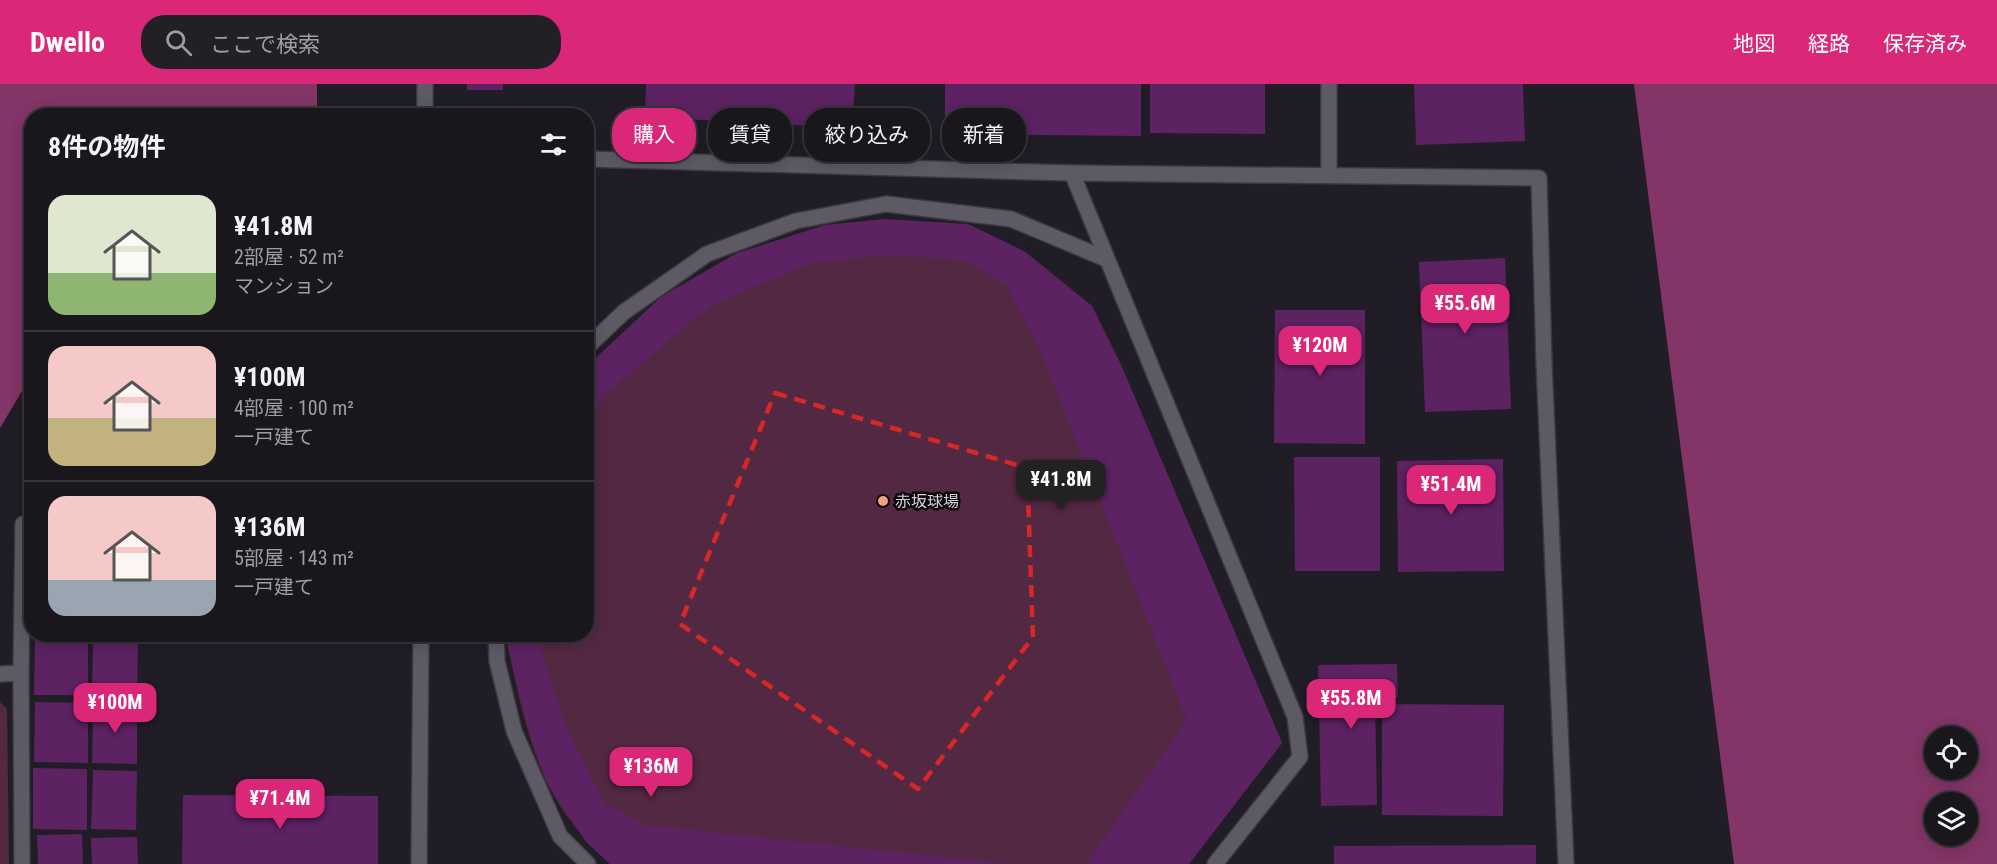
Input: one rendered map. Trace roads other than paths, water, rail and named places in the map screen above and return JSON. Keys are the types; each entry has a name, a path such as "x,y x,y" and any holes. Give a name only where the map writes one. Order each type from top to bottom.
{"street":[{"path":"425,84 425,108"},
{"path":"1329,84 1329,174"},
{"path":"594,159 1072,174 1329,174 1539,178 1566,864"},
{"path":"1072,174 1295,717 1300,757 1215,864"},
{"path":"594,340 624,312 707,254 796,221 886,204 1011,219 1106,259"},
{"path":"22,864 21,673 24,524"},
{"path":"419,864 421,642"},
{"path":"496,642 497,661 514,730 560,836 588,864"},
{"path":"0,674 21,673"},
{"path":"1227,849 1232,864"}],"place":[{"name":"赤坂球場","path":"883,501"}]}
